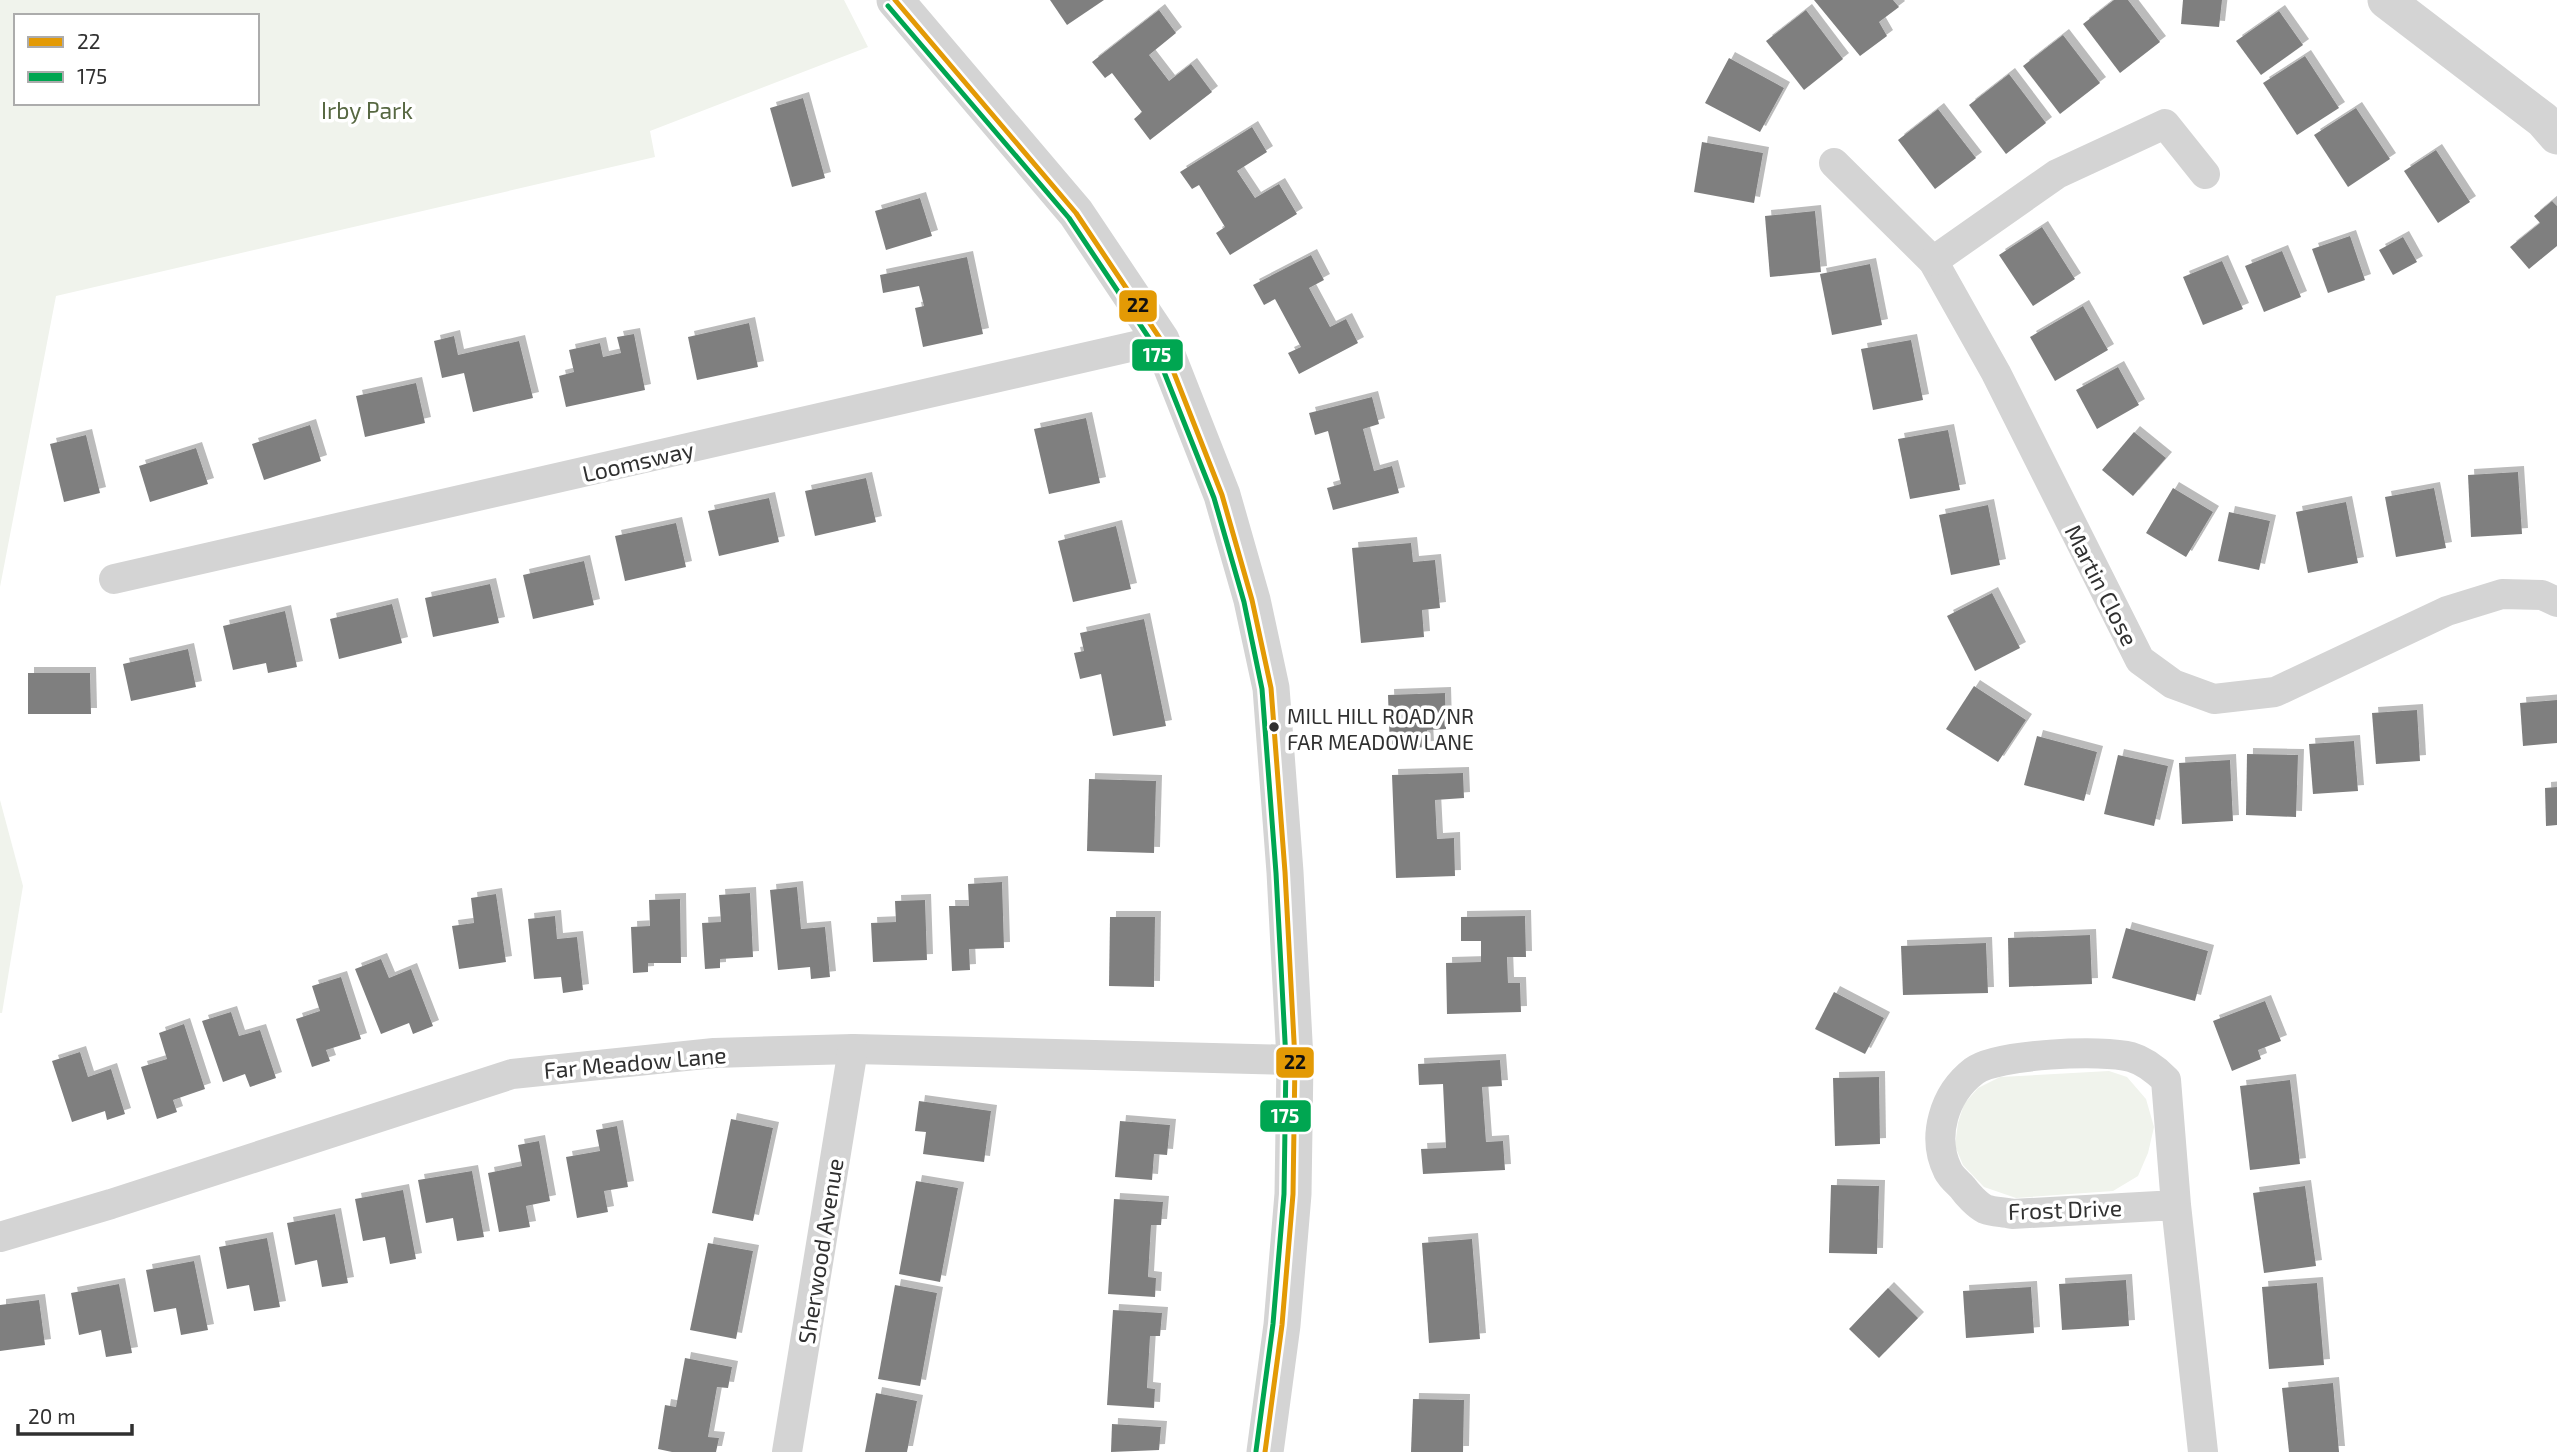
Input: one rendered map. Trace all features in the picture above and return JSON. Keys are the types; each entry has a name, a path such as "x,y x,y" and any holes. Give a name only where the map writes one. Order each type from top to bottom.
{"street":[{"path":"895,0 1076,213 1161,340 1222,495 1252,600 1271,688 1285,872 1295,1060 1293,1194 1282,1325 1265,1452"},
{"path":"2386,0 2543,120 2557,136"},
{"path":"1933,261 2057,174 2165,124 2204,174"},
{"name":"Martin Close","path":"1834,163 1933,261 1996,373 2140,660 2173,684 2214,699 2275,691 2447,611 2502,594 2542,596 2557,602"},
{"name":"Loomsway","path":"114,579 1161,340"},
{"name":"Far Meadow Lane","path":"0,1237 512,1074 714,1053 853,1049 1295,1060"},
{"name":"Sherwood Avenue","path":"787,1452 853,1049"},
{"name":"Frost Drive","path":"2176,1205 2012,1214 1985,1209 1949,1172 1939,1143 1943,1116 1955,1090 1976,1069 2006,1060 2097,1052 2132,1057 2153,1067 2166,1080 2176,1205 2203,1452"}],"green space":[{"name":"Irby Park","path":"0,0 844,0 868,47 650,131 655,157 56,296 0,587"},
{"path":"0,800 23,886 2,1013 0,1013"},
{"path":"2109,1071 2127,1077 2146,1099 2154,1127 2148,1153 2138,1176 2113,1191 2016,1198 1984,1187 1963,1165 1955,1146 1958,1123 1964,1104 1978,1088 2000,1077"}],"building":[{"path":"1050,0 1104,0 1067,25"},
{"path":"1814,0 1893,0 1899,7 1879,22 1887,36 1860,56"},
{"path":"2114,0 2128,0 2160,42 2120,73 2083,24"},
{"path":"2183,0 2222,0 2219,27 2181,24"},
{"path":"1159,10 1176,33 1149,55 1169,81 1191,64 1212,92 1150,140 1134,119 1142,112 1112,73 1105,78 1092,62"},
{"path":"1806,10 1843,59 1804,90 1766,41"},
{"path":"2279,11 2303,45 2261,75 2236,41"},
{"path":"2063,35 2100,83 2060,114 2023,66"},
{"path":"2305,56 2339,108 2297,135 2263,83"},
{"path":"1729,58 1784,88 1760,132 1705,103"},
{"path":"2009,74 2046,123 2006,154 1969,105"},
{"path":"803,98 825,178 792,187 770,108"},
{"path":"2356,108 2390,159 2348,187 2314,135"},
{"path":"1938,109 1976,158 1935,189 1898,140"},
{"path":"1252,127 1267,152 1237,171 1255,198 1279,184 1297,214 1230,255 1216,233 1225,227 1199,185 1192,189 1180,172"},
{"path":"1702,142 1763,153 1754,203 1694,192"},
{"path":"2436,150 2470,202 2438,223 2404,171"},
{"path":"920,198 932,236 886,250 875,211"},
{"path":"2552,201 2557,206 2557,246 2529,269 2510,247 2540,223 2534,216"},
{"path":"1815,211 1821,272 1770,277 1765,216"},
{"path":"2042,227 2075,279 2033,306 1999,255"},
{"path":"2350,236 2365,280 2328,293 2312,249"},
{"path":"2403,237 2417,262 2393,275 2379,250"},
{"path":"2282,251 2301,297 2264,312 2245,266"},
{"path":"1311,255 1324,280 1309,288 1330,327 1346,319 1358,343 1299,374 1288,353 1301,347 1275,299 1264,305 1253,285"},
{"path":"967,257 983,334 923,347 915,308 924,306 919,286 883,293 880,275"},
{"path":"2222,261 2243,309 2203,325 2183,277"},
{"path":"1870,264 1882,325 1832,335 1820,274"},
{"path":"2083,306 2108,350 2055,381 2030,337"},
{"path":"749,323 758,367 697,380 688,337"},
{"path":"634,334 645,390 566,407 559,376 574,372 569,350 600,343 603,357 621,353 617,337"},
{"path":"454,336 458,355 519,341 533,398 473,412 464,373 442,378 434,341"},
{"path":"1911,340 1923,400 1873,410 1861,349"},
{"path":"2118,367 2139,405 2097,429 2076,390"},
{"path":"416,383 425,423 365,437 356,396"},
{"path":"1372,397 1379,424 1363,429 1374,471 1392,466 1399,493 1333,510 1327,488 1341,484 1328,431 1315,435 1309,413"},
{"path":"1086,418 1100,483 1049,494 1034,429"},
{"path":"310,425 321,461 264,480 252,444"},
{"path":"1948,430 1960,490 1910,499 1898,439"},
{"path":"2134,432 2166,458 2133,496 2102,470"},
{"path":"86,435 100,493 64,502 50,444"},
{"path":"196,448 208,484 150,502 139,466"},
{"path":"2518,472 2522,534 2471,537 2468,475"},
{"path":"866,478 876,522 815,536 805,491"},
{"path":"2173,488 2213,512 2186,557 2146,533"},
{"path":"2434,488 2446,548 2396,557 2385,497"},
{"path":"769,498 779,542 719,556 708,511"},
{"path":"2346,502 2358,563 2308,573 2296,512"},
{"path":"1988,505 2000,565 1951,575 1939,515"},
{"path":"2229,512 2270,521 2259,570 2218,561"},
{"path":"676,523 686,567 625,581 615,536"},
{"path":"1116,526 1131,589 1073,602 1058,541"},
{"path":"1411,543 1413,562 1435,560 1440,608 1422,610 1424,637 1361,643 1352,548"},
{"path":"584,561 594,605 533,619 523,575"},
{"path":"490,584 499,623 433,637 425,598"},
{"path":"1992,593 2020,648 1975,671 1947,616"},
{"path":"392,604 402,643 339,659 330,619"},
{"path":"285,611 297,667 268,673 266,663 233,670 223,626"},
{"path":"1144,619 1166,726 1113,736 1101,674 1080,679 1074,653 1084,651 1080,633"},
{"path":"188,649 196,687 131,701 123,664"},
{"path":"28,673 90,673 91,714 28,714"},
{"path":"1974,686 2026,720 1998,762 1946,729"},
{"path":"1445,693 1446,729 1427,730 1428,747 1390,749 1388,695"},
{"path":"2557,700 2557,743 2523,746 2520,703"},
{"path":"2417,710 2420,761 2376,764 2372,713"},
{"path":"2037,736 2097,752 2084,801 2024,785"},
{"path":"2354,741 2358,791 2313,794 2309,744"},
{"path":"2247,754 2298,755 2296,817 2246,815"},
{"path":"2118,755 2168,766 2154,826 2104,814"},
{"path":"2230,760 2233,821 2182,824 2179,763"},
{"path":"1463,773 1464,798 1435,800 1437,839 1454,838 1455,876 1396,878 1392,775"},
{"path":"1089,779 1156,781 1154,853 1087,851"},
{"path":"2557,787 2557,825 2546,826 2545,788"},
{"path":"1002,882 1004,948 969,949 970,970 952,971 949,906 969,906 968,884"},
{"path":"797,887 801,929 825,927 830,977 811,979 810,967 778,970 770,890"},
{"path":"750,893 753,957 720,959 720,968 705,969 702,923 721,922 719,895"},
{"path":"496,894 506,962 459,969 452,926 474,923 471,898"},
{"path":"680,899 681,963 648,963 648,972 633,973 631,927 650,926 649,900"},
{"path":"925,900 927,960 873,962 871,923 896,922 895,901"},
{"path":"555,916 557,939 577,937 583,990 563,993 561,977 534,979 528,919"},
{"path":"1525,916 1526,957 1507,957 1508,983 1520,983 1521,1012 1447,1014 1446,963 1481,962 1481,941 1461,941 1461,917"},
{"path":"1110,917 1155,917 1154,987 1109,986"},
{"path":"2126,928 2208,951 2195,1001 2112,978"},
{"path":"2090,935 2092,984 2009,987 2008,938"},
{"path":"1986,943 1988,993 1903,995 1901,946"},
{"path":"381,959 389,978 411,969 433,1026 413,1034 409,1023 381,1034 355,969"},
{"path":"341,977 361,1039 326,1050 330,1061 312,1067 296,1019 320,1011 312,986"},
{"path":"1834,992 1884,1018 1865,1054 1815,1029"},
{"path":"2265,1001 2281,1041 2258,1050 2261,1059 2232,1071 2213,1021"},
{"path":"231,1012 239,1036 260,1030 276,1078 250,1087 245,1074 223,1082 202,1021"},
{"path":"184,1024 205,1089 173,1100 177,1112 157,1119 141,1067 167,1059 159,1033"},
{"path":"80,1052 88,1077 111,1069 125,1114 107,1120 105,1111 72,1122 52,1061"},
{"path":"1500,1060 1502,1086 1482,1087 1486,1142 1503,1141 1505,1170 1423,1174 1421,1149 1446,1148 1443,1084 1419,1085 1418,1064"},
{"path":"1879,1077 1880,1144 1835,1146 1833,1078"},
{"path":"2290,1080 2300,1164 2250,1170 2240,1086"},
{"path":"919,1101 991,1111 984,1162 923,1154 926,1132 915,1131"},
{"path":"731,1119 773,1128 753,1221 712,1213"},
{"path":"1120,1121 1170,1125 1167,1155 1154,1154 1152,1180 1115,1177"},
{"path":"617,1126 628,1187 604,1191 608,1212 577,1218 566,1157 600,1151 596,1130"},
{"path":"539,1141 550,1201 526,1206 530,1227 499,1232 488,1173 522,1166 518,1145"},
{"path":"472,1171 484,1237 457,1241 453,1218 426,1223 418,1180"},
{"path":"916,1181 958,1188 940,1282 899,1274"},
{"path":"1831,1185 1879,1186 1877,1254 1829,1253"},
{"path":"2305,1186 2316,1266 2264,1273 2253,1193"},
{"path":"403,1190 416,1259 390,1264 385,1237 363,1241 355,1199"},
{"path":"1114,1199 1163,1202 1161,1225 1151,1225 1148,1277 1156,1278 1155,1297 1108,1294"},
{"path":"335,1214 348,1283 322,1287 317,1260 295,1265 287,1223"},
{"path":"267,1238 280,1307 254,1311 249,1285 227,1289 219,1247"},
{"path":"1472,1239 1480,1339 1429,1343 1422,1243"},
{"path":"708,1243 753,1251 736,1339 690,1330"},
{"path":"194,1261 208,1330 181,1335 176,1308 154,1312 146,1270"},
{"path":"2126,1280 2129,1326 2062,1330 2059,1284"},
{"path":"2317,1283 2324,1365 2269,1369 2262,1287"},
{"path":"119,1284 132,1353 106,1357 101,1330 79,1335 71,1293"},
{"path":"895,1285 937,1293 920,1386 878,1379"},
{"path":"2031,1287 2034,1333 1966,1338 1963,1291"},
{"path":"1888,1288 1918,1318 1879,1358 1849,1329"},
{"path":"39,1300 45,1345 0,1351 0,1305"},
{"path":"1113,1310 1162,1313 1160,1336 1150,1336 1147,1388 1155,1389 1154,1408 1107,1405"},
{"path":"685,1358 732,1367 728,1388 717,1387 708,1437 719,1438 716,1452 672,1452 658,1449 665,1405 676,1407"},
{"path":"2333,1383 2339,1452 2289,1452 2282,1388"},
{"path":"876,1393 917,1401 907,1452 865,1452"},
{"path":"1413,1399 1464,1400 1463,1452 1411,1452"},
{"path":"1112,1424 1161,1427 1159,1450 1111,1452"}],"transit line":[{"name":"22","path":"895,0 1076,213 1161,340 1222,495 1252,600 1271,688 1285,872 1295,1060 1293,1194 1282,1325 1265,1452"},
{"name":"175","path":"888,6 1069,218 1153,344 1214,498 1244,602 1262,689 1286,1060 1284,1194 1273,1324 1256,1451"}],"place":[{"name":"MILL HILL ROAD/NR FAR MEADOW LANE","path":"1274,727"}]}
